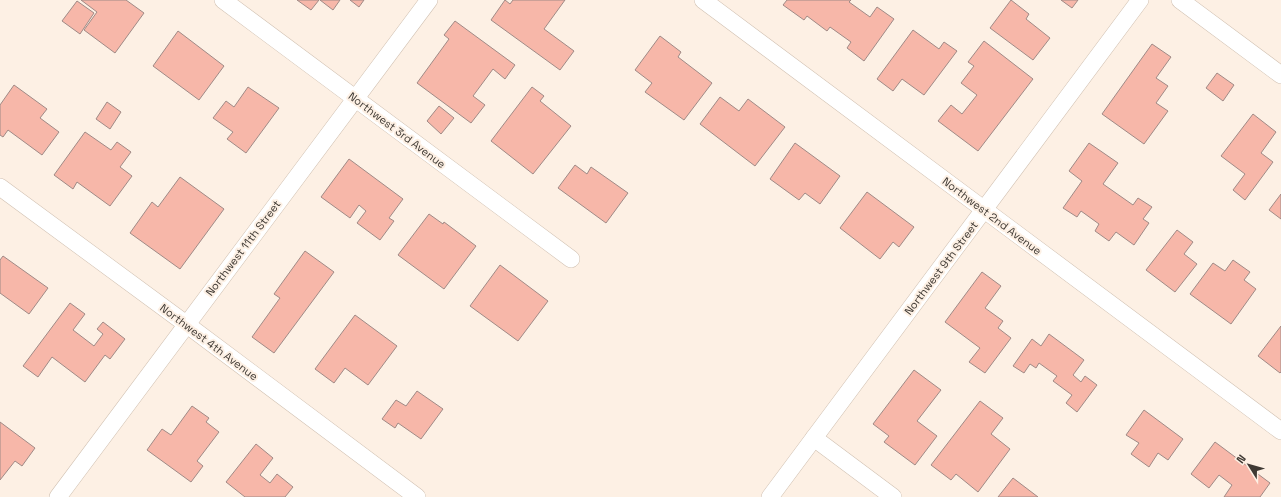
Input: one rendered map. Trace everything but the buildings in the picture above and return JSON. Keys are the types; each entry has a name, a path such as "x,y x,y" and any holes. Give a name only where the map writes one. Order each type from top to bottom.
{"street":[{"name":"Northwest 3rd Avenue","path":"224,0 571,259"},
{"name":"Northwest 11th Street","path":"58,497 429,0"},
{"name":"Northwest 2nd Avenue","path":"703,0 1281,431"},
{"name":"Northwest 9th Street","path":"770,497 1140,0"},
{"path":"1180,0 1281,76"},
{"name":"Northwest 4th Avenue","path":"0,187 417,497"},
{"path":"814,438 893,497"}]}
